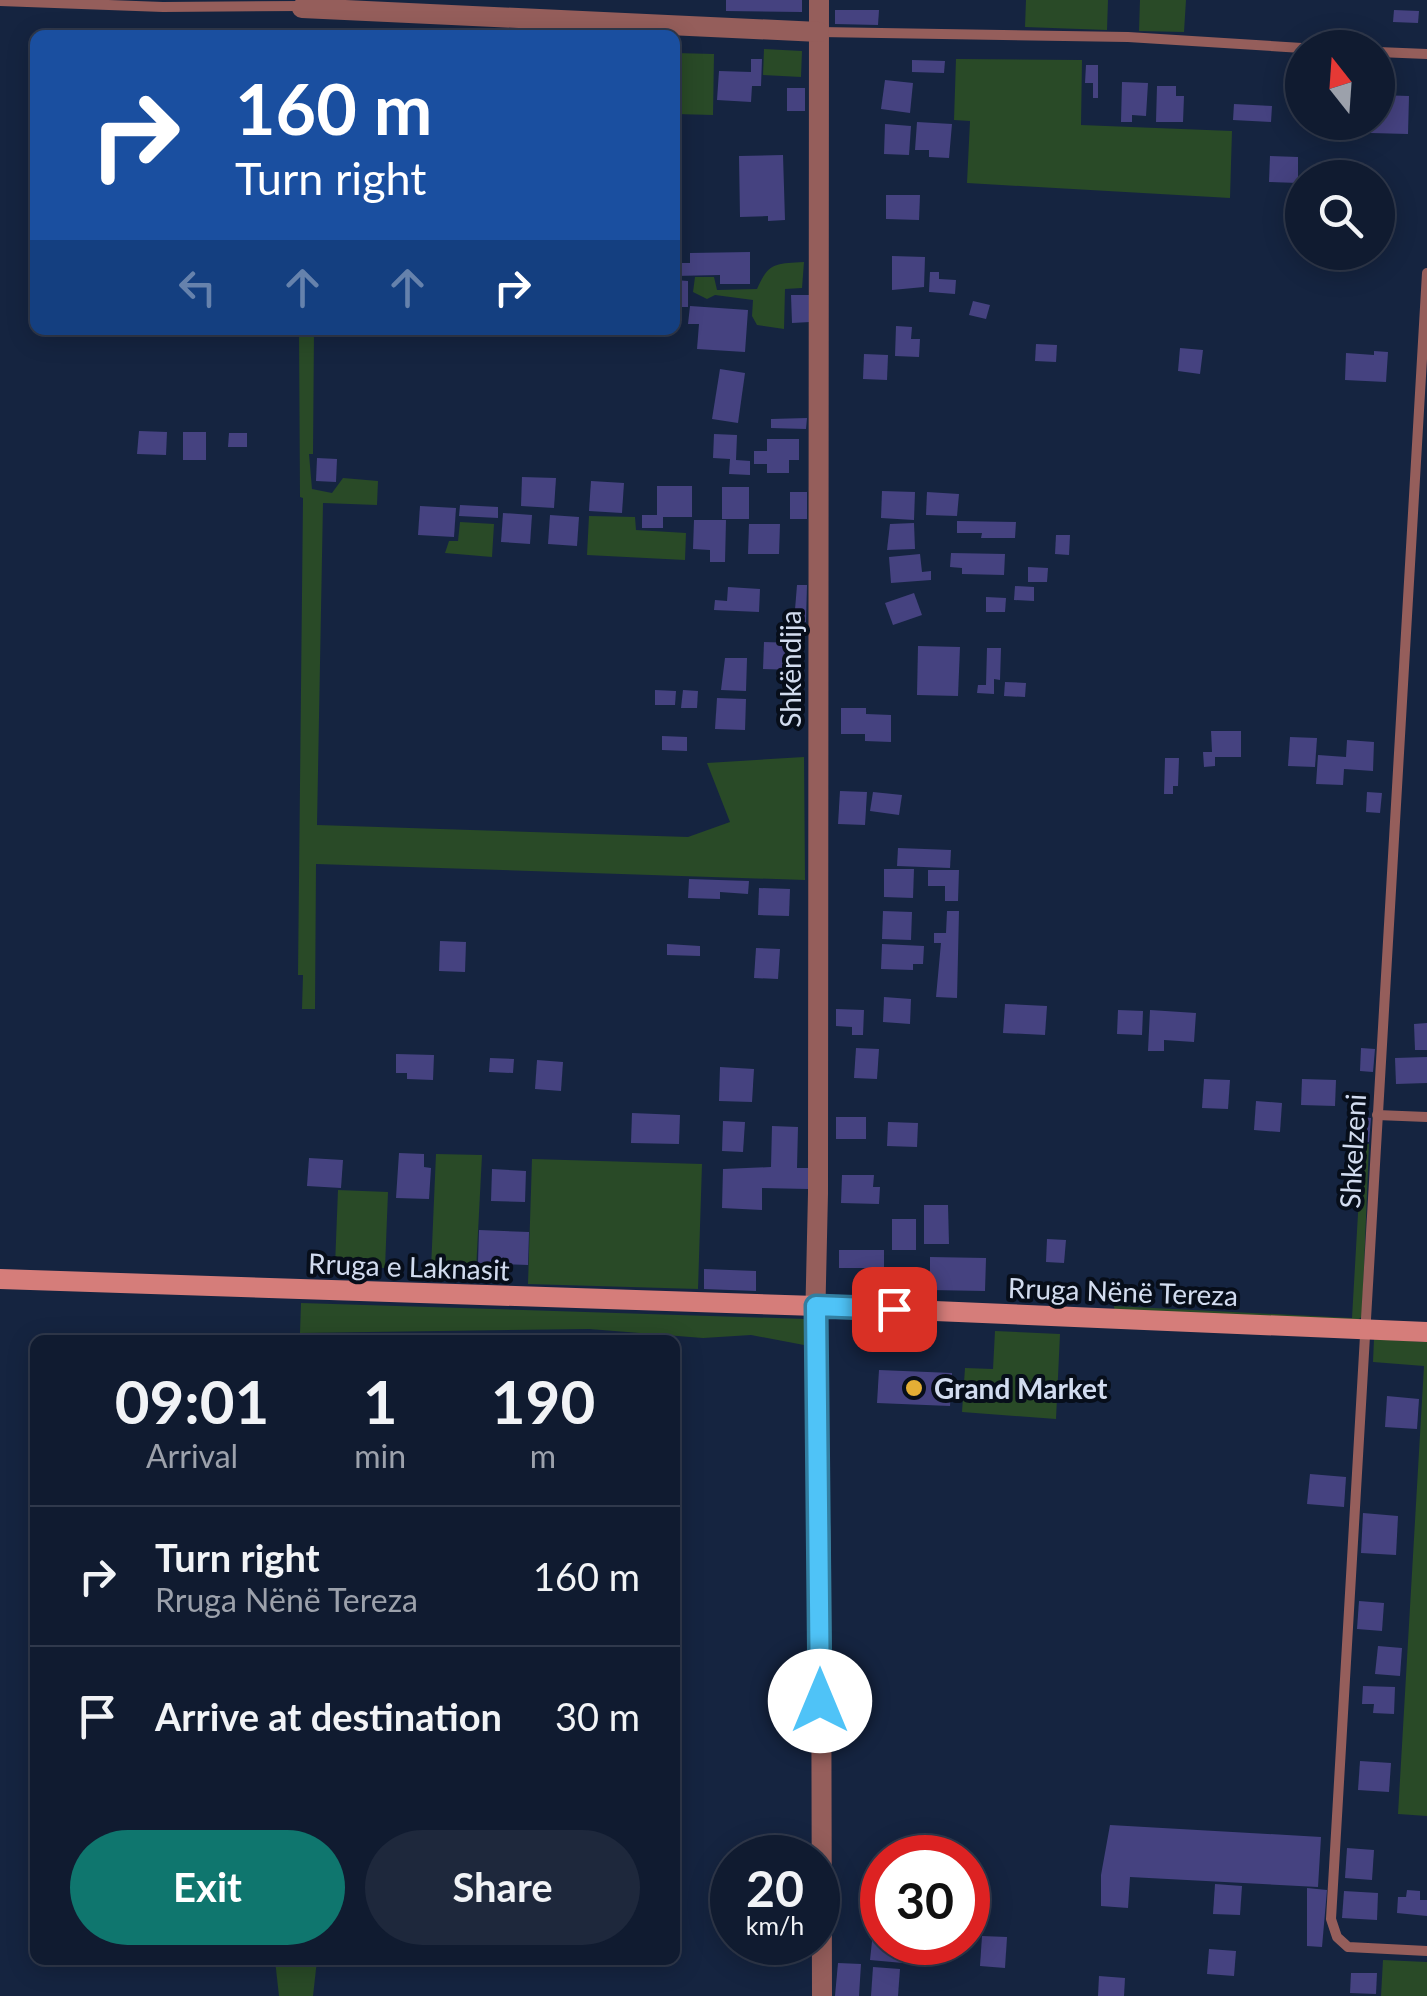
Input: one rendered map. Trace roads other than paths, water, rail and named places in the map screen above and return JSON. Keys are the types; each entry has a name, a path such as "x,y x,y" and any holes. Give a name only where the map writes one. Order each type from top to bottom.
{"main road":[{"name":"Rruga e Laknasit","path":"0,1280 816,1306"},
{"name":"Rruga Nënë Tereza","path":"816,1306 1427,1332"}],"street":[{"name":"Shkëndija","path":"819,0 816,1306 822,1996"},
{"path":"302,4 819,32"}],"lane":[{"path":"0,1 163,7 302,4"},
{"path":"819,32 1128,36 1285,47"},
{"path":"1395,53 1427,54"},
{"name":"Shkelzeni","path":"1427,273 1330,1919 1337,1937 1348,1947 1427,1951"},
{"path":"1377,1115 1427,1117"}],"place":[{"name":"Grand Market","path":"914,1388"}]}
